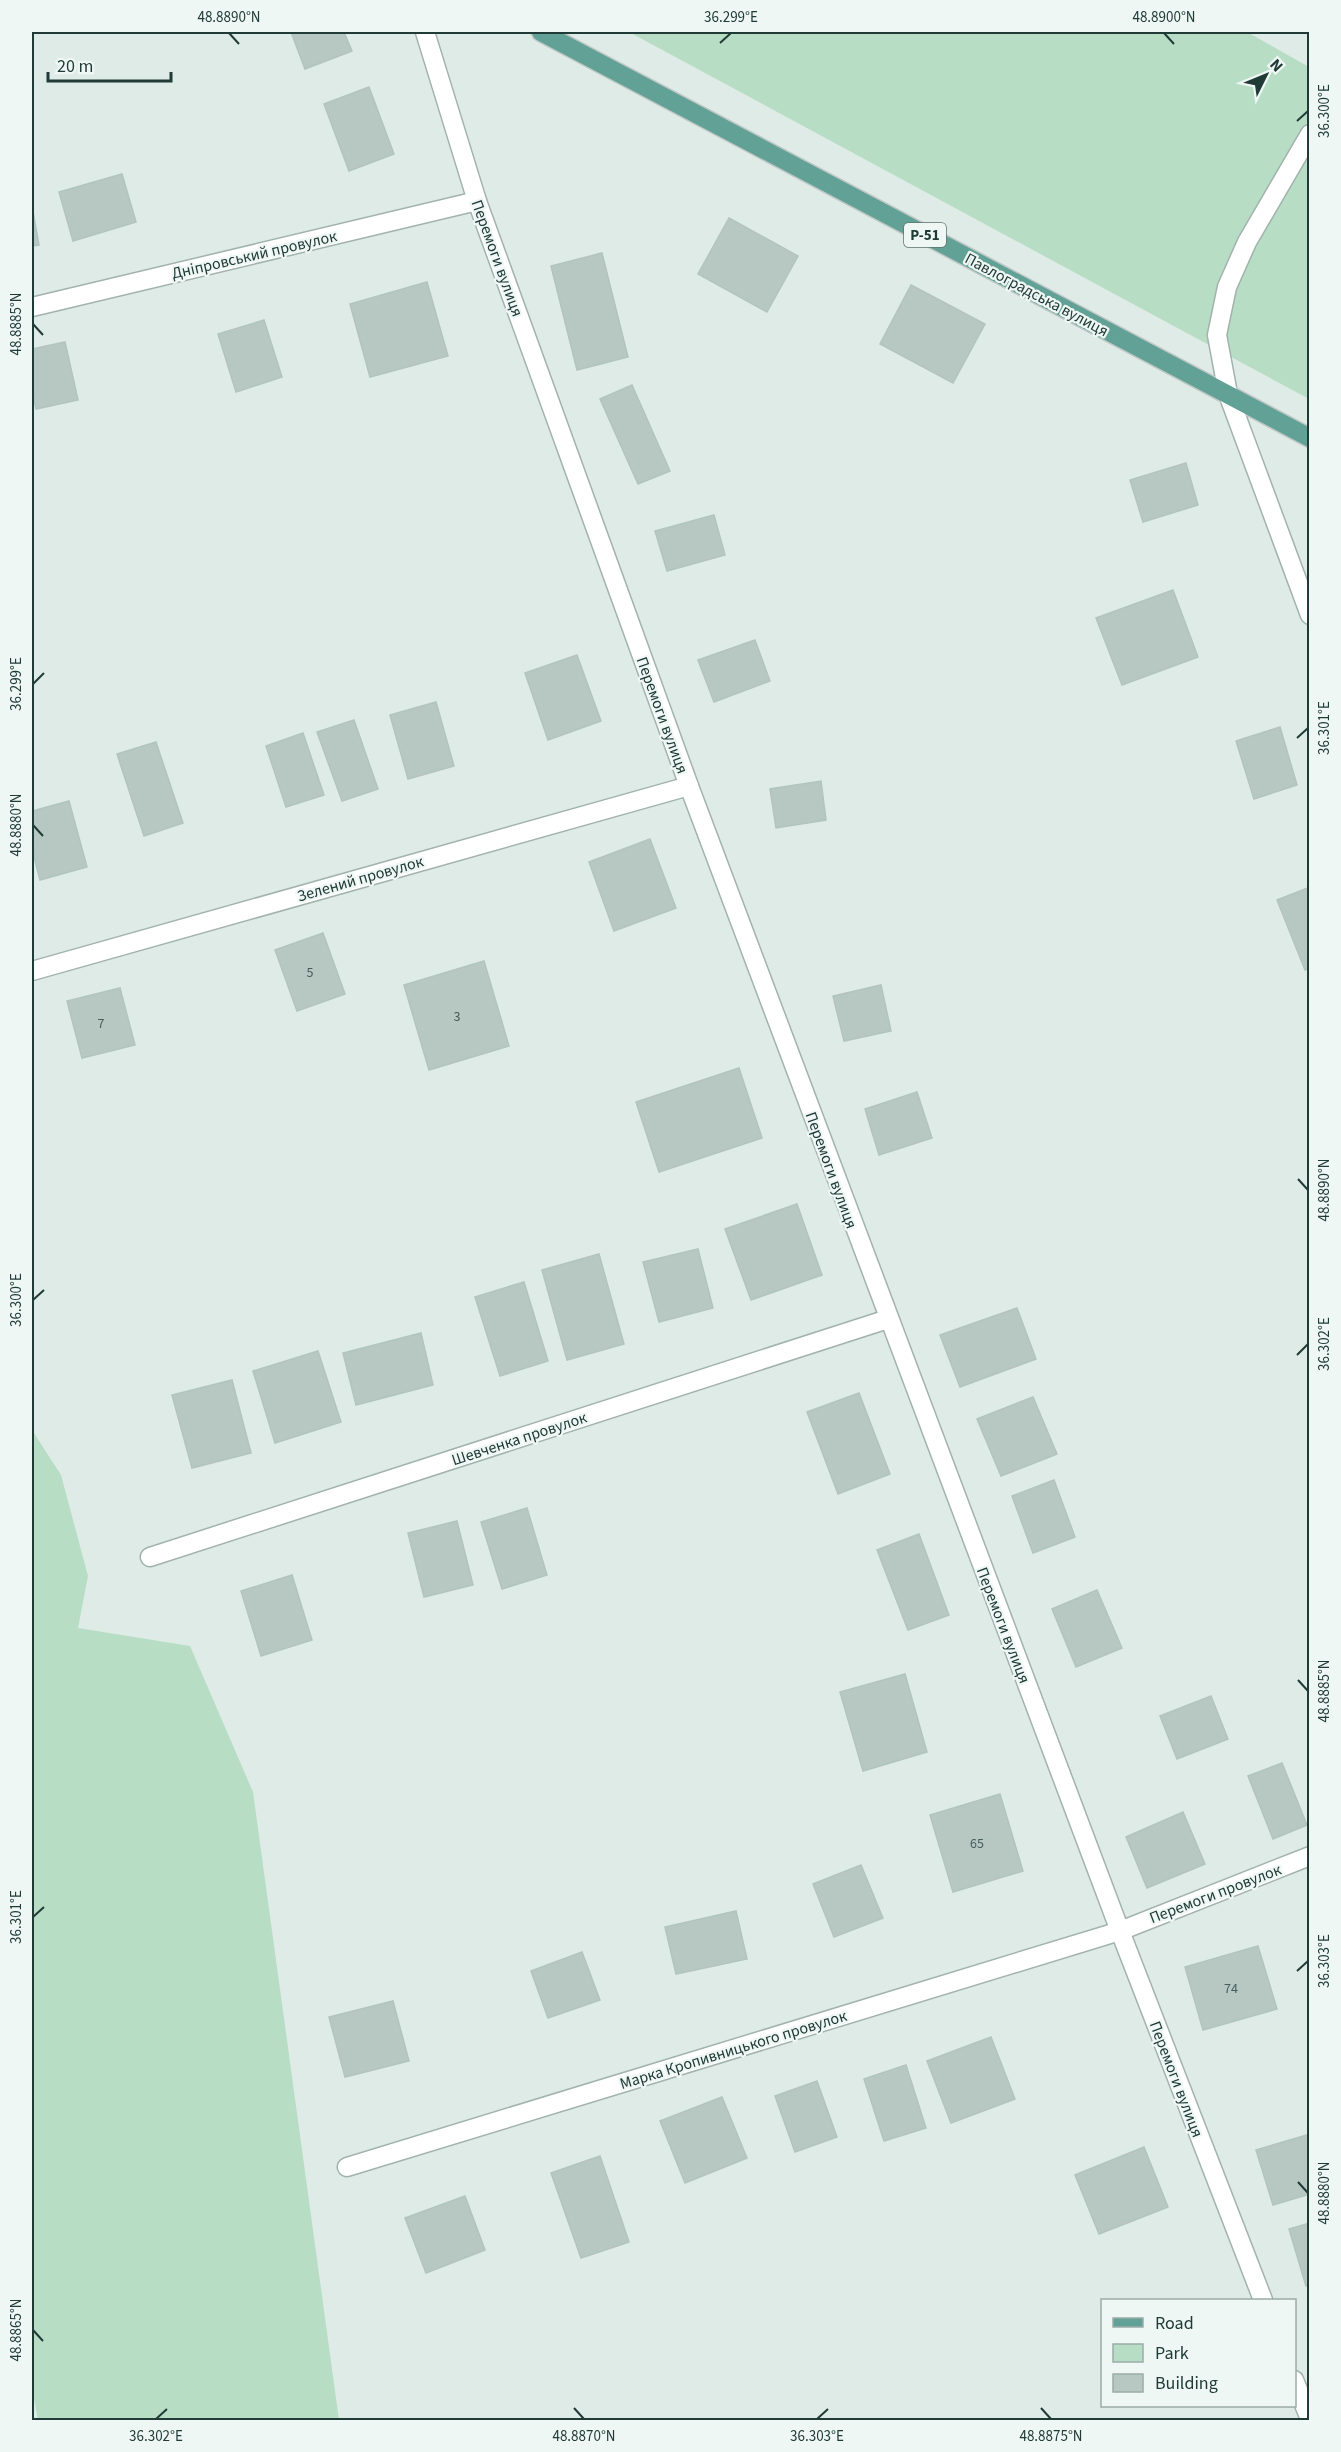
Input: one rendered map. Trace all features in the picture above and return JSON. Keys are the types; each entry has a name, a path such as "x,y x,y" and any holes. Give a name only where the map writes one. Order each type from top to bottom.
{"main road":[{"name":"Павлоградська вулиця","path":"541,32 1310,438"}],"street":[{"name":"Перемоги вулиця","path":"425,32 477,201 689,786 888,1319 1262,2299"},
{"path":"1310,134 1247,242 1227,287 1217,335 1228,394 1310,615"},
{"name":"Дніпровський провулок","path":"32,307 477,201"},
{"name":"Зелений провулок","path":"32,971 689,786"},
{"name":"Шевченка провулок","path":"150,1557 888,1319"},
{"name":"Перемоги провулок","path":"1120,1931 1310,1856"},
{"name":"Марка Кропивницького провулок","path":"347,2167 1120,1931"},
{"path":"1296,2385 1310,2419"}],"green space":[{"path":"629,32 1247,32 1309,67 1309,399"},
{"path":"32,1430 61,1475 88,1576 78,1628 190,1646 253,1792 339,2420 38,2420 32,2388"}],"building":[{"path":"291,32 344,32 352,51 305,69"},
{"path":"369,87 394,154 349,171 324,104"},
{"path":"122,174 136,222 73,241 59,192"},
{"path":"32,206 39,245 32,246"},
{"path":"729,218 798,256 767,312 698,274"},
{"path":"602,253 628,357 577,370 551,266"},
{"path":"427,282 448,356 370,377 350,304"},
{"path":"911,285 985,324 953,383 880,344"},
{"path":"264,320 282,377 236,392 218,334"},
{"path":"65,342 78,400 36,409 32,390 32,349"},
{"path":"632,385 670,471 638,484 600,399"},
{"path":"1186,463 1198,505 1143,522 1130,480"},
{"path":"714,515 725,555 667,571 655,531"},
{"path":"1173,590 1198,657 1122,685 1096,618"},
{"path":"755,640 770,681 714,702 698,660"},
{"path":"577,655 601,721 548,740 525,673"},
{"path":"436,702 454,766 408,779 390,715"},
{"path":"354,720 378,789 342,801 317,732"},
{"path":"1280,727 1297,785 1254,799 1236,741"},
{"path":"303,733 324,795 286,807 266,746"},
{"path":"156,742 183,823 144,836 117,754"},
{"path":"821,781 826,820 776,828 770,789"},
{"path":"69,801 87,867 40,880 32,849 32,811"},
{"path":"650,839 676,908 614,931 589,862"},
{"path":"1310,887 1310,968 1305,970 1277,900"},
{"path":"323,933 345,994 297,1011 275,950"},
{"path":"484,961 509,1046 429,1070 404,985"},
{"path":"881,985 891,1031 844,1041 833,996"},
{"path":"120,988 135,1045 82,1058 67,1001"},
{"path":"739,1068 762,1138 659,1172 636,1102"},
{"path":"917,1092 932,1138 879,1155 865,1109"},
{"path":"797,1204 822,1275 751,1300 725,1229"},
{"path":"698,1249 713,1308 659,1322 643,1262"},
{"path":"599,1254 624,1344 567,1360 542,1270"},
{"path":"524,1282 548,1361 500,1376 475,1297"},
{"path":"1017,1308 1036,1359 960,1387 940,1335"},
{"path":"421,1333 433,1385 356,1405 343,1353"},
{"path":"318,1351 341,1422 275,1443 253,1371"},
{"path":"232,1380 251,1453 192,1468 172,1395"},
{"path":"859,1393 890,1474 838,1494 807,1412"},
{"path":"1033,1397 1057,1454 1001,1476 977,1419"},
{"path":"1054,1480 1075,1537 1033,1553 1012,1496"},
{"path":"527,1508 547,1575 502,1589 481,1522"},
{"path":"457,1521 473,1585 424,1597 408,1533"},
{"path":"919,1534 949,1615 908,1630 877,1550"},
{"path":"292,1575 312,1640 261,1656 241,1591"},
{"path":"1097,1590 1122,1648 1076,1667 1052,1609"},
{"path":"905,1674 927,1752 863,1771 840,1692"},
{"path":"1211,1696 1228,1739 1177,1759 1160,1716"},
{"path":"1282,1763 1307,1825 1273,1839 1248,1776"},
{"path":"1000,1794 1023,1871 953,1892 930,1815"},
{"path":"1183,1812 1205,1864 1147,1888 1126,1837"},
{"path":"861,1865 883,1918 834,1937 813,1884"},
{"path":"736,1911 747,1959 676,1974 665,1927"},
{"path":"1258,1946 1277,2009 1203,2030 1185,1967"},
{"path":"582,1952 600,2000 548,2018 531,1971"},
{"path":"393,2001 409,2061 345,2077 329,2017"},
{"path":"991,2037 1015,2099 951,2123 927,2061"},
{"path":"906,2065 926,2128 884,2141 864,2079"},
{"path":"817,2081 837,2137 795,2152 775,2096"},
{"path":"722,2097 747,2158 685,2183 660,2121"},
{"path":"1310,2134 1310,2194 1273,2205 1256,2150"},
{"path":"1144,2147 1168,2207 1099,2234 1075,2175"},
{"path":"600,2156 629,2242 581,2258 551,2173"},
{"path":"465,2196 485,2250 426,2273 405,2218"},
{"path":"1310,2223 1310,2285 1306,2286 1289,2229"}]}
